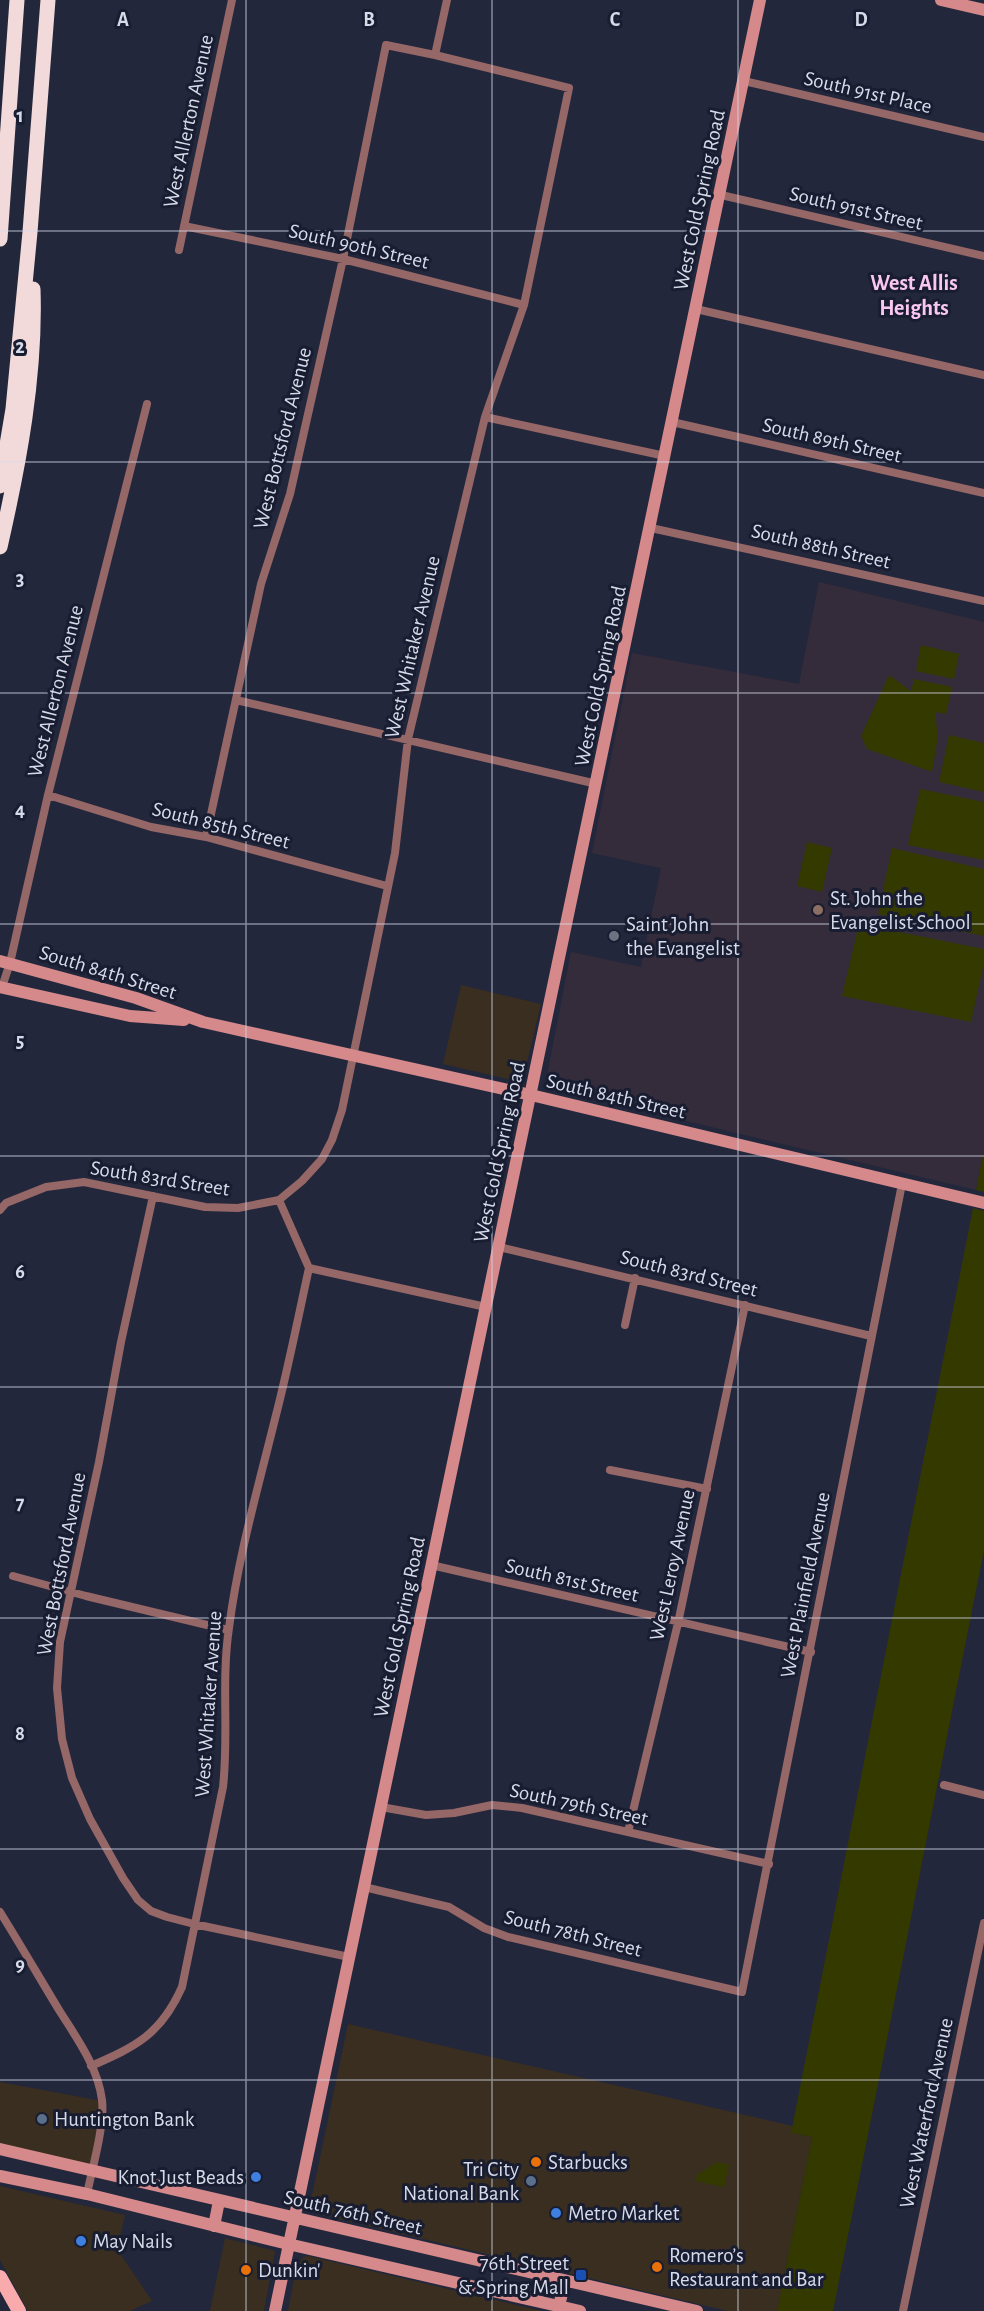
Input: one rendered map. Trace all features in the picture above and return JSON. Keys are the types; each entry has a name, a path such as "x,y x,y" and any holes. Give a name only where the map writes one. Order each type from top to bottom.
{"highway":[{"path":"0,239 17,0"},
{"path":"0,486 13,409 30,232 48,0"},
{"path":"0,548 25,407 33,309 30,232"}],"main road":[{"path":"0,2277 20,2311"}],"street":[{"name":"West Allerton Avenue","path":"179,250 232,0"},
{"path":"435,55 447,0"},
{"name":"West Cold Spring Road","path":"275,2311 721,195 760,0"},
{"path":"941,0 984,10"},
{"name":"West Bottsford Avenue","path":"206,837 261,585 290,494 343,259 386,45 435,55"},
{"name":"West Whitaker Avenue","path":"279,1200 302,1181 322,1159 332,1140 342,1110 395,853 408,739 485,417 524,305 569,88 435,55"},
{"name":"South 91st Place","path":"744,81 984,137"},
{"name":"South 91st Street","path":"721,195 984,256"},
{"name":"South 90th Street","path":"184,226 343,259 524,305"},
{"path":"696,309 984,375"},
{"name":"West Allerton Avenue","path":"1,987 5,962 147,404"},
{"path":"485,417 665,456"},
{"name":"South 89th Street","path":"672,422 984,493"},
{"name":"South 88th Street","path":"651,528 984,601"},
{"path":"236,700 597,784"},
{"name":"South 85th Street","path":"48,795 151,827 206,837 387,886"},
{"name":"South 84th Street","path":"5,962 135,998 203,1022 531,1095 984,1203"},
{"name":"South 84th Street","path":"1,987 130,1016 203,1022"},
{"name":"South 83rd Street","path":"2,1204 46,1187 84,1182 220,1209 279,1200"},
{"name":"West Plainfield Avenue","path":"742,1992 902,1184"},
{"name":"West Bottsford Avenue","path":"153,1196 60,1642 57,1688 62,1739 72,1778 90,1819 138,1900 151,1911 194,1924"},
{"path":"279,1200 309,1268 486,1307"},
{"name":"South 83rd Street","path":"499,1247 871,1336"},
{"name":"West Whitaker Avenue","path":"92,2066 141,2042 159,2027 173,2008 182,1987 226,1764 225,1689 228,1630 243,1549 309,1268"},
{"path":"625,1325 635,1278"},
{"name":"West Leroy Avenue","path":"628,1832 678,1623 745,1305"},
{"path":"610,1470 707,1489"},
{"name":"South 81st Street","path":"431,1565 811,1652"},
{"path":"13,1576 228,1630"},
{"path":"944,1785 984,1795"},
{"name":"South 79th Street","path":"381,1807 426,1815 454,1813 492,1805 522,1808 769,1864"},
{"name":"South 78th Street","path":"364,1887 449,1907 483,1928 508,1937 742,1992"},
{"path":"0,1912 92,2066 99,2085 103,2108 87,2194"},
{"name":"West Waterford Avenue","path":"903,2311 984,1923"},
{"path":"194,1924 349,1957"},
{"name":"South 76th Street","path":"0,2149 696,2311"},
{"path":"0,2176 87,2194 288,2244 580,2311"},
{"path":"214,2226 219,2201"},
{"path":"559,2306 565,2281"}],"shaded area":[{"name":"St. John the Evangelist School","path":"819,582 984,622 984,1149 976,1190 552,1089 546,1081 571,952 641,967 661,868 592,853 632,653 799,684"},
{"path":"461,985 541,1004 523,1079 512,1080 443,1064"},
{"path":"348,2024 793,2126 792,2133 812,2137 777,2311 728,2311 313,2213 310,2205"},
{"path":"0,2082 102,2101 92,2171 0,2149"},
{"path":"0,2186 125,2215 117,2249 152,2301 130,2311 28,2311 0,2260"},
{"path":"225,2238 275,2251 264,2311 210,2311"},
{"path":"308,2256 542,2311 288,2311 296,2268 303,2257"}],"green space":[{"path":"921,645 959,654 954,679 916,671"},
{"path":"889,675 911,691 914,679 952,687 946,714 935,712 938,737 932,772 867,749 861,736"},
{"path":"949,735 984,743 984,792 939,782"},
{"path":"920,789 984,802 984,860 908,845"},
{"path":"807,842 832,848 822,892 797,886"},
{"path":"892,848 984,869 984,936 878,914"},
{"path":"859,924 984,949 984,963 971,1022 842,996"},
{"path":"984,1149 984,1192 976,1190"},
{"path":"973,1208 984,1211 984,1550 833,2311 777,2311 812,2137 791,2133"},
{"path":"717,2162 729,2165 724,2187 696,2181 697,2175"}],"place":[{"name":"St. John the Evangelist School","path":"818,910"},
{"name":"Saint John the Evangelist","path":"614,936"},
{"name":"Huntington Bank","path":"42,2119"},
{"name":"Starbucks","path":"536,2162"},
{"name":"Knot Just Beads","path":"256,2177"},
{"name":"Tri City National Bank","path":"531,2181"},
{"name":"Metro Market","path":"556,2213"},
{"name":"May Nails","path":"81,2241"},
{"name":"Romero’s Restaurant and Bar","path":"657,2267"},
{"name":"Dunkin'","path":"246,2270"},
{"name":"76th Street & Spring Mall","path":"581,2275"}],"district":[{"name":"West Allis Heights","path":"914,294"}]}
